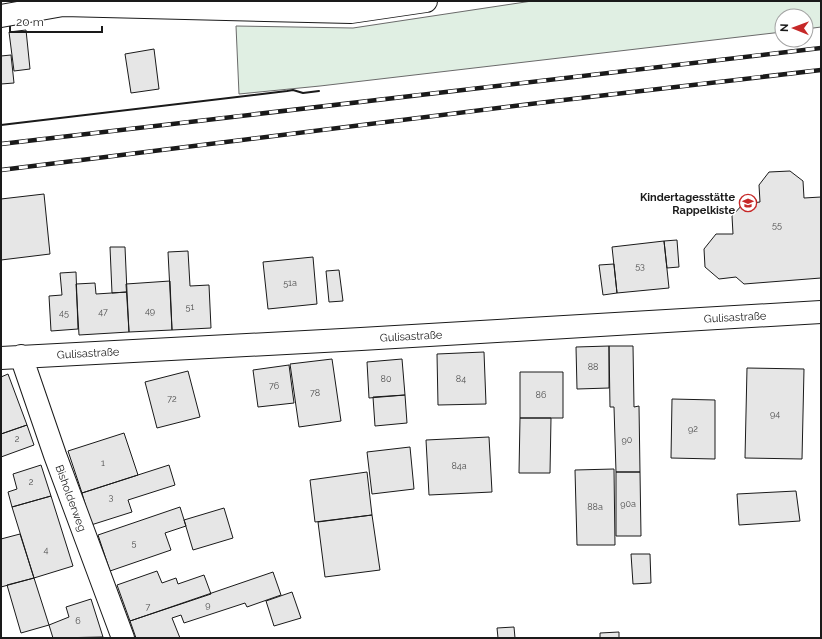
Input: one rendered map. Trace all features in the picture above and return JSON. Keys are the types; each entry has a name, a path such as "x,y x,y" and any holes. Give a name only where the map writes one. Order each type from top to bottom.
{"street":[{"path":"1,16 63,4 351,12 426,1"},
{"name":"Gulisastraße","path":"11,357 361,339 821,312"},
{"name":"Bisholderweg","path":"11,357 57,462 123,638"}],"green space":[{"path":"532,1 821,1 821,27 814,28 814,8 774,8 774,33 320,86 239,94 236,26 353,28"}],"building":[{"path":"26,30 30,69 14,71 9,32"},
{"path":"154,49 159,89 131,93 125,54"},
{"path":"11,55 14,83 1,84 1,56"},
{"path":"790,171 803,181 804,198 821,197 821,278 744,284 736,277 719,279 705,267 704,249 716,234 733,234 732,216 743,204 760,202 759,185 769,172"},
{"path":"44,194 50,254 1,260 1,199"},
{"path":"677,240 679,267 667,268 664,241"},
{"path":"664,241 669,288 617,293 612,247"},
{"path":"110,247 125,247 127,292 112,293"},
{"path":"188,251 190,286 209,285 211,328 172,330 168,252"},
{"path":"313,257 317,304 268,309 263,262"},
{"path":"614,264 617,293 603,295 599,265"},
{"path":"339,270 343,301 329,302 326,271"},
{"path":"76,272 78,329 51,331 49,296 62,295 60,273"},
{"path":"170,281 172,330 129,332 126,284"},
{"path":"95,283 96,294 127,292 129,332 79,335 76,284"},
{"path":"609,346 609,388 577,389 576,347"},
{"path":"609,346 633,346 634,407 639,406 640,472 616,472 614,407 610,407"},
{"path":"484,352 486,404 438,405 437,354"},
{"path":"332,359 341,421 299,427 290,364"},
{"path":"402,359 405,395 369,398 367,362"},
{"path":"289,365 294,403 258,407 253,370"},
{"path":"747,368 804,369 802,459 745,458"},
{"path":"188,371 200,417 157,428 145,382"},
{"path":"520,372 563,372 563,418 520,418"},
{"path":"8,374 27,425 1,434 1,377"},
{"path":"405,395 407,423 375,426 373,397"},
{"path":"672,399 715,400 715,459 671,458"},
{"path":"520,418 551,418 550,473 519,473"},
{"path":"27,425 34,445 1,457 1,434"},
{"path":"124,433 138,475 82,493 68,451"},
{"path":"489,437 492,492 429,495 426,440"},
{"path":"410,447 414,489 372,494 367,452"},
{"path":"41,465 51,496 12,507 8,492 17,489 13,474"},
{"path":"169,465 175,485 128,500 132,512 91,525 82,493"},
{"path":"614,469 615,545 577,545 575,470"},
{"path":"367,472 372,515 315,522 310,480"},
{"path":"616,472 640,472 641,536 616,536"},
{"path":"796,491 800,521 739,525 737,494"},
{"path":"51,496 73,566 34,578 12,507"},
{"path":"180,507 186,526 165,533 171,550 110,571 98,535"},
{"path":"224,508 233,538 193,550 184,520"},
{"path":"372,515 380,570 325,577 318,522"},
{"path":"20,534 34,578 1,587 1,539"},
{"path":"631,554 650,554 651,583 633,584"},
{"path":"157,571 162,583 176,578 178,584 204,575 211,594 130,621 117,585"},
{"path":"273,572 281,595 247,607 245,603 184,623 181,615 172,618 180,638 136,638 130,621"},
{"path":"34,578 49,625 21,633 7,585"},
{"path":"292,592 301,618 274,626 266,601"},
{"path":"91,599 103,637 53,638 49,625 69,617 66,607"},
{"path":"514,627 515,638 498,638 497,628"},
{"path":"619,632 619,638 600,638 600,633"}],"railway":[{"path":"1,144 821,48"},
{"path":"1,170 555,101 821,70"}],"wall":[{"path":"1,125 293,90 303,93 319,91"}],"place":[{"name":"Kindertagesstätte Rappelkiste","path":"748,203"}]}
